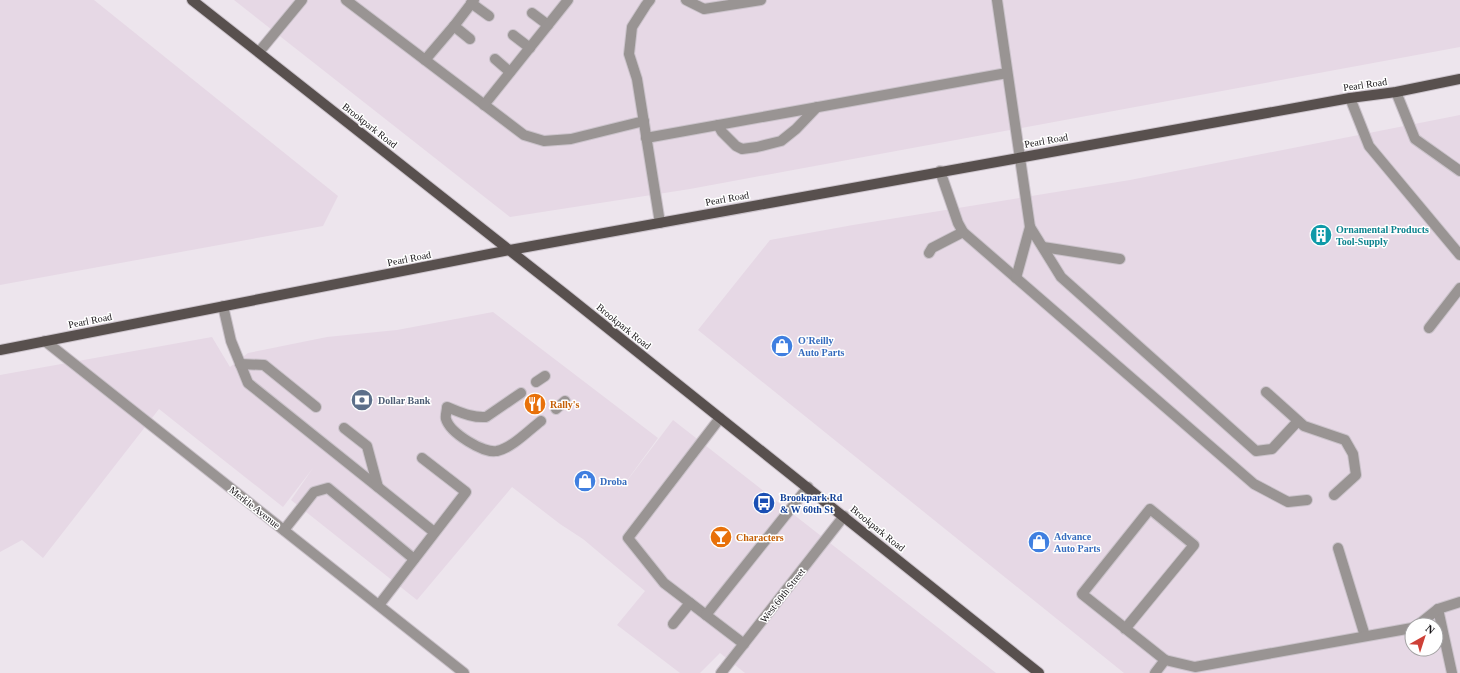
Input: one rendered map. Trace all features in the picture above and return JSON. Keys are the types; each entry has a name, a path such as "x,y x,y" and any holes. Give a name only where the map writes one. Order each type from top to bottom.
{"main road":[{"name":"Brookpark Road","path":"192,0 510,250 1039,673"},
{"name":"Pearl Road","path":"0,350 510,250 940,171 1350,98 1396,92 1460,79"}],"street":[{"path":"259,52 302,0"},
{"path":"346,0 524,135 544,140 571,139 644,120"},
{"path":"650,0 632,27 630,54 637,79 660,223"},
{"path":"686,0 704,9 761,0"},
{"path":"997,0 1030,228 1016,278"},
{"path":"426,60 473,1 489,16"},
{"path":"484,105 548,25 563,2"},
{"path":"532,13 548,25"},
{"path":"454,26 470,39"},
{"path":"513,35 530,48"},
{"path":"495,59 510,72"},
{"path":"646,138 1008,73"},
{"path":"1396,92 1415,139 1460,171"},
{"path":"1350,98 1369,146 1460,255"},
{"path":"718,125 722,132 736,146 742,149 757,147 781,141 817,107"},
{"path":"940,171 958,223 963,232 1254,484 1288,502 1306,500"},
{"path":"1030,228 1062,277 1256,451 1272,449 1298,421"},
{"path":"929,253 932,248 963,232"},
{"path":"1043,247 1120,259"},
{"path":"1429,328 1460,288"},
{"path":"223,306 231,341 248,383 434,532"},
{"name":"Merkle Avenue","path":"45,341 464,673"},
{"path":"240,364 264,365 316,407"},
{"path":"536,382 545,376"},
{"path":"1266,392 1304,426 1345,440 1353,454 1356,475 1334,495"},
{"path":"521,393 486,417 479,418 469,416 447,407 446,419 451,427 474,445 489,451 496,451 506,448 541,421"},
{"path":"556,409 565,401"},
{"path":"720,418 628,538 664,583 744,644"},
{"path":"344,428 366,446 378,487"},
{"path":"379,605 466,492 422,458"},
{"path":"706,615 808,487"},
{"path":"284,530 314,492 328,488 414,559"},
{"path":"1125,629 1194,545 1150,510 1082,594 1125,629 1165,660 1195,667 1404,629"},
{"name":"West 60th Street","path":"721,673 844,516"},
{"path":"1338,548 1365,636"},
{"path":"1428,617 1438,609 1460,602"},
{"path":"673,624 690,603"},
{"path":"1438,609 1452,673"},
{"path":"1155,673 1165,660"}],"shaded area":[{"path":"0,0 94,0 338,196 323,226 0,285"},
{"path":"234,0 1460,0 1460,47 690,189 510,217"},
{"path":"1460,115 1460,673 1124,673 698,330 770,240 1130,180"},
{"path":"493,312 658,438 617,494 673,420 996,673 745,673 720,653 700,673 680,673 617,625 645,591 583,539 560,524 512,487 417,600 291,500 313,468 283,507 159,409 43,558 22,540 0,552 0,375 212,337 230,367 248,353 327,337 397,330"}],"place":[{"name":"Ornamental Products Tool-Supply","path":"1321,235"},
{"name":"O'Reilly Auto Parts","path":"782,346"},
{"name":"Dollar Bank","path":"362,400"},
{"name":"Rally's","path":"535,404"},
{"name":"Droba","path":"585,481"},
{"name":"Brookpark Rd & W 60th St","path":"764,503"},
{"name":"Characters","path":"721,537"},
{"name":"Advance Auto Parts","path":"1039,542"}]}
